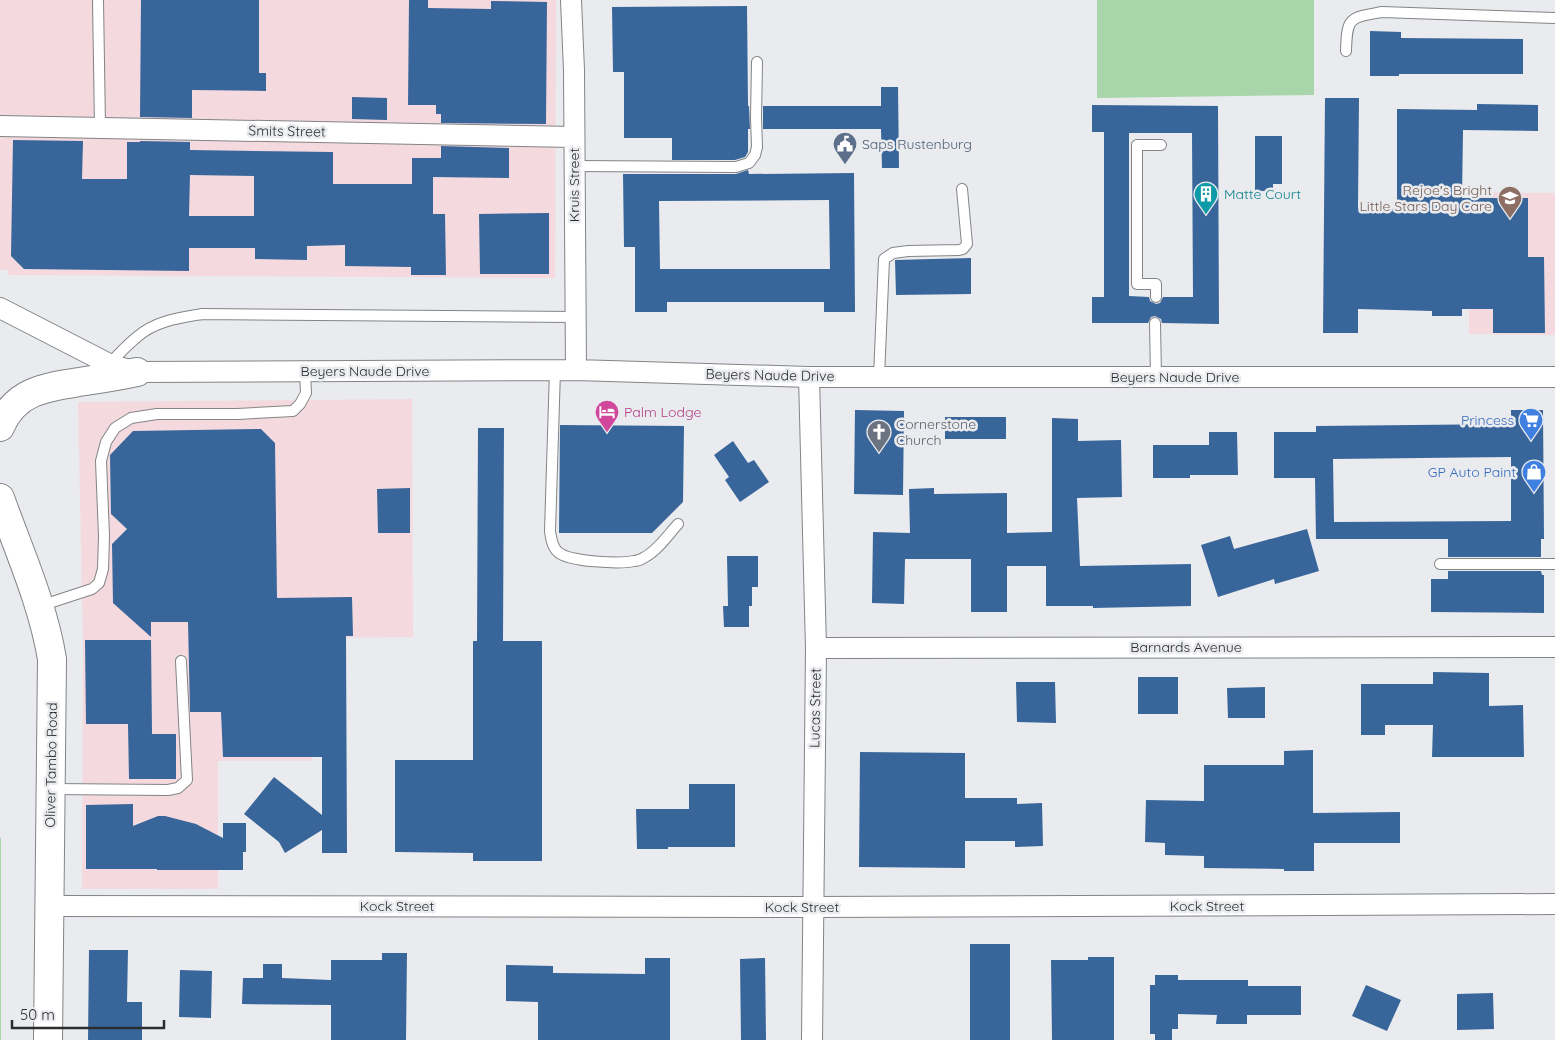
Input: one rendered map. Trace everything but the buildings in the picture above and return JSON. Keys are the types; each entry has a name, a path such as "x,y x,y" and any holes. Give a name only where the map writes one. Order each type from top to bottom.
{"main road":[{"path":"0,427 17,402 32,392 52,386 137,372"},
{"name":"Oliver Tambo Road","path":"0,498 40,606 48,634 52,659 48,1040"}],"street":[{"name":"Kruis Street","path":"571,0 576,370"},
{"name":"Smits Street","path":"0,126 574,137"},
{"name":"Beyers Naude Drive","path":"0,308 109,364 137,372 576,370 809,377 1555,377"},
{"name":"Lucas Street","path":"809,377 816,648 812,1040"},
{"name":"Barnards Avenue","path":"816,648 1555,647"},
{"name":"Kock Street","path":"49,906 812,907 1555,904"}],"lane":[{"path":"98,0 100,128"},
{"path":"1346,51 1346,29 1349,23 1357,16 1382,12 1555,18"},
{"path":"574,166 736,167 749,164 755,155 757,146 756,98 758,62"},
{"path":"1156,297 1156,284 1137,284 1137,145 1162,145"},
{"path":"879,377 884,259 893,253 908,251 963,249 967,244 962,189"},
{"path":"109,364 138,336 152,327 176,318 202,314 576,317"},
{"path":"1155,323 1156,377"},
{"path":"555,370 550,531 552,543 558,552 570,558 590,562 635,562 647,556 678,524"},
{"path":"40,606 92,589 99,583 103,569 104,536 100,461 106,442 115,428 131,418 157,414 237,414 293,411 300,404 306,393 306,372"},
{"path":"1440,564 1555,564"},
{"path":"50,789 168,790 178,788 187,780 181,661"}],"shaded area":[{"path":"0,0 556,0 555,278 8,275 8,270 0,270"},
{"path":"1469,192 1555,193 1555,335 1469,334"},
{"path":"412,399 413,637 312,638 312,761 218,761 218,889 82,889 83,641 78,402"}],"green space":[{"path":"1097,0 1314,0 1314,95 1097,98"},
{"path":"1,838 1,1040 0,1040"}],"place":[{"name":"Saps Rustenburg","path":"845,165"},
{"name":"Matte Court","path":"1206,215"},
{"name":"Rejoe's Bright Little Stars Day Care","path":"1510,219"},
{"name":"Palm Lodge","path":"607,433"},
{"name":"Princess","path":"1531,441"},
{"name":"Cornerstone Church","path":"879,453"},
{"name":"GP Auto Paint","path":"1534,493"}]}
